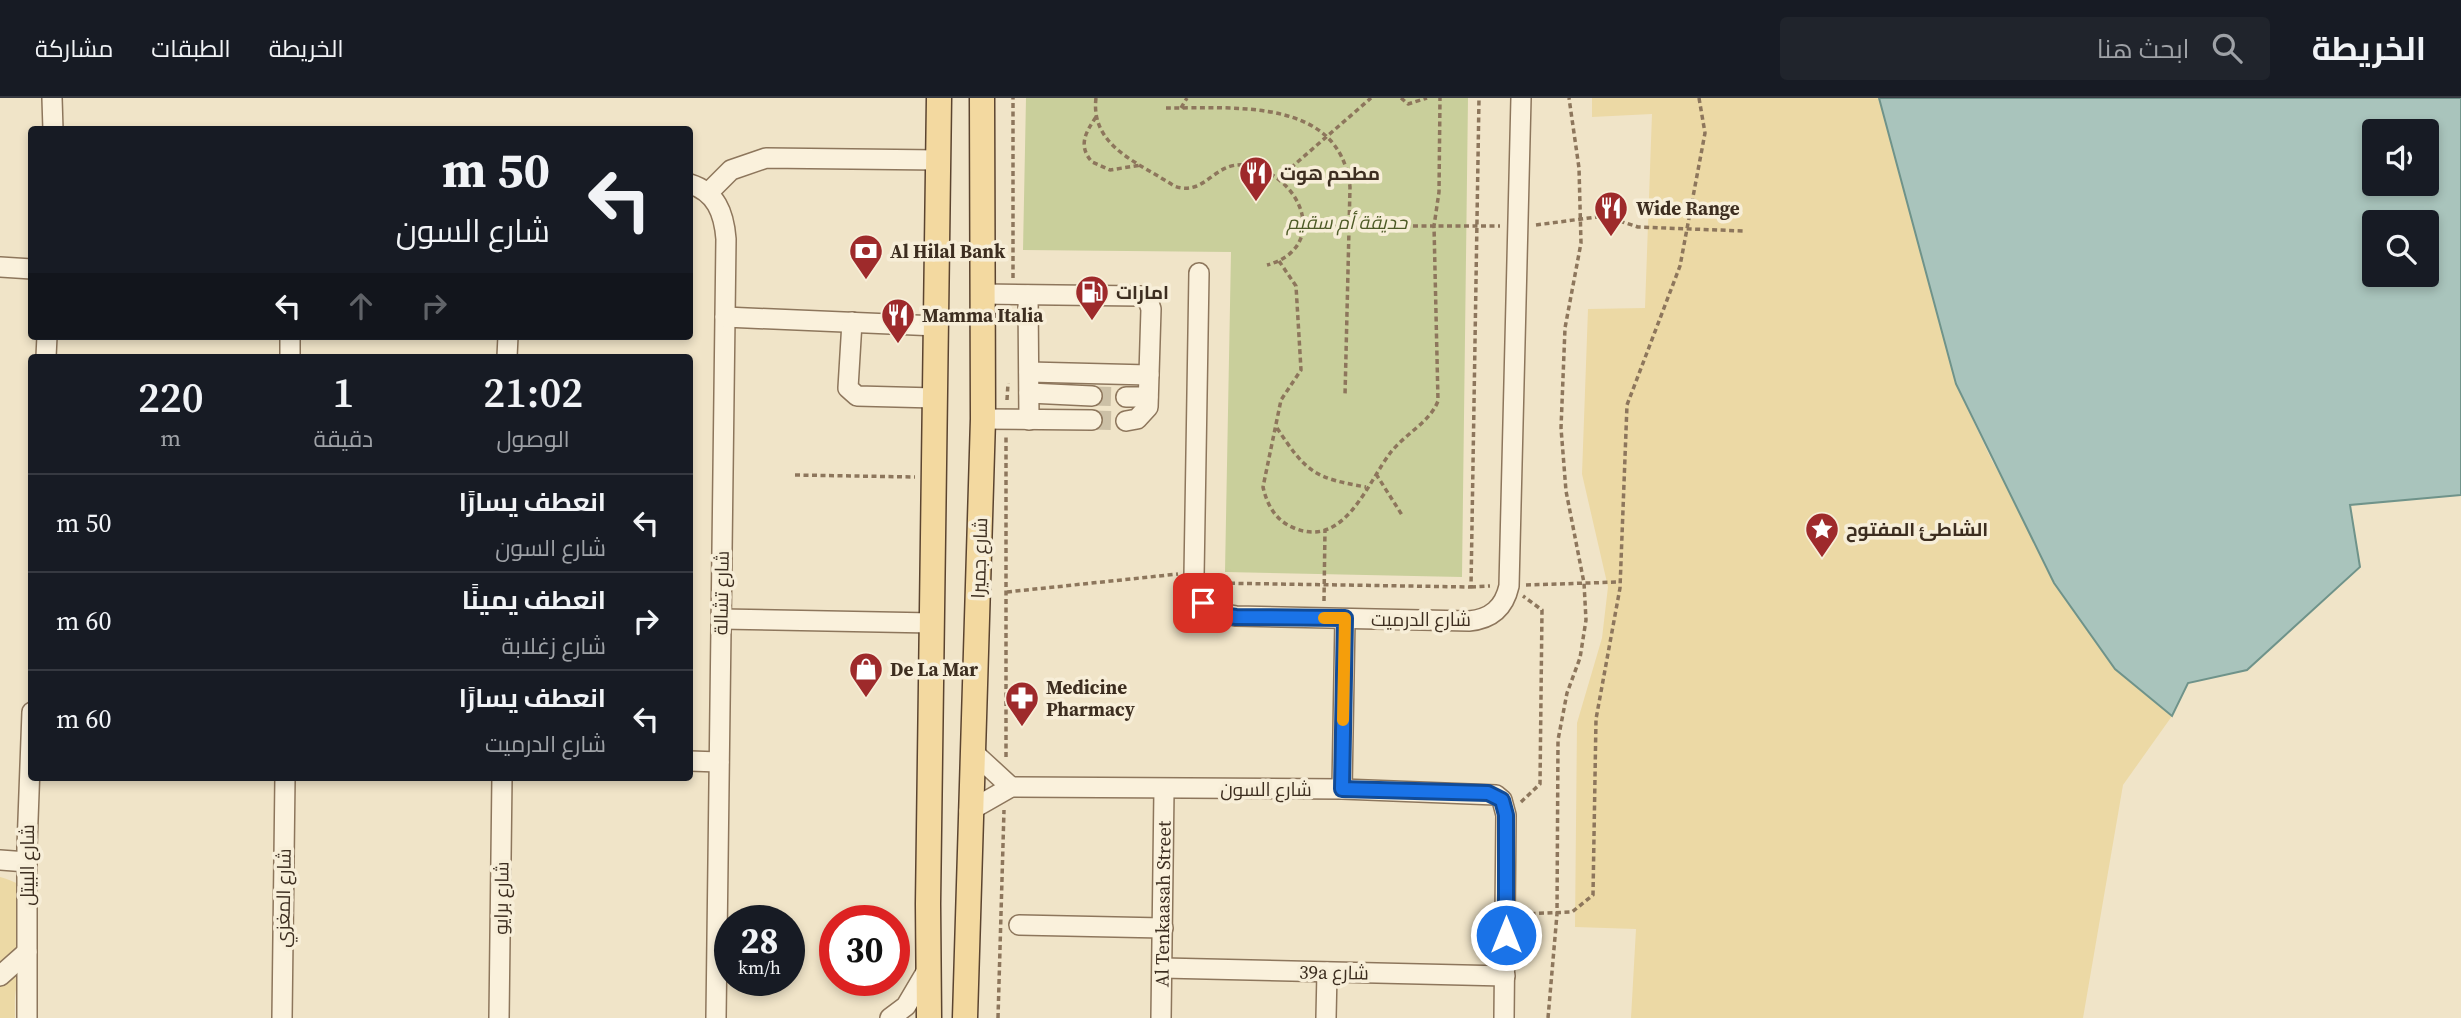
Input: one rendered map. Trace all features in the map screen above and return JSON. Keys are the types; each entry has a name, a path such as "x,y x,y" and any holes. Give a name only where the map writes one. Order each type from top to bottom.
{"main road":[{"path":"929,1018 939,98"},
{"name":"شارع جميرا","path":"965,1018 969,811 995,419 983,294 982,98"}],"street":[{"path":"52,98 53,126"},
{"path":"1509,586 1521,98"},
{"path":"693,186 708,193 731,170 766,158 938,160"},
{"name":"شارع تشالة","path":"708,193 719,208 725,229 716,1018"},
{"path":"0,267 28,269"},
{"path":"1195,583 1199,273"},
{"path":"983,294 1145,298 1151,309 1148,397 1145,412 1137,419 1126,421"},
{"path":"1021,295 1029,372 1029,420"},
{"path":"725,317 937,326"},
{"path":"852,323 848,388 857,396 935,398"},
{"path":"1029,372 1149,375"},
{"path":"1029,393 1092,396"},
{"path":"1126,397 1148,397"},
{"path":"995,419 1091,420"},
{"name":"شارع الدرميت","path":"1195,583 1203,603 1222,615 1482,620 1503,604 1509,586"},
{"path":"1342,789 1345,618"},
{"path":"721,619 932,623"},
{"path":"969,811 1007,786 974,753"},
{"path":"693,761 719,762"},
{"name":"شارع البيتل","path":"27,1018 30,781"},
{"name":"شارع المغزي","path":"282,1018 285,781"},
{"name":"شارع برايو","path":"499,1018 502,781"},
{"name":"شارع السون","path":"1007,786 1488,793 1502,800 1506,815"},
{"name":"Al Tenkaasah Street","path":"1161,1018 1164,790"},
{"path":"1504,1018 1506,815"},
{"path":"0,849 27,855"},
{"path":"0,860 27,855"},
{"path":"1019,925 1163,928"},
{"path":"0,976 27,952"},
{"path":"890,1018 906,1006 929,966"},
{"name":"39a شارع","path":"1163,968 1505,976"},
{"path":"1326,1018 1327,972"}],"path":[{"path":"1013,98 1021,295"},
{"path":"1096,98 1096,117 1109,143 1182,189 1198,187 1222,168 1236,164 1254,167 1278,179 1298,202 1304,225 1294,251 1267,265"},
{"path":"1181,108 1187,98"},
{"path":"1278,179 1371,98"},
{"path":"1401,98 1408,104 1427,98"},
{"path":"1279,261 1296,286 1302,356 1297,379 1281,400 1263,476 1266,500 1272,511 1293,528 1306,531 1325,529 1343,520 1402,439 1434,411 1437,401 1434,226 1439,192 1440,98"},
{"path":"1471,587 1479,98"},
{"path":"1548,1018 1557,914 1558,740 1567,693 1584,639 1584,583 1566,491 1561,428 1565,328 1579,265 1581,220 1579,168 1569,98"},
{"path":"1506,915 1572,912 1593,895 1596,719 1620,582 1627,405 1668,303 1688,229 1705,133 1699,98"},
{"path":"1166,108 1283,110 1305,116 1329,134 1346,163 1350,187 1345,396"},
{"path":"1096,117 1084,136 1083,146 1092,162 1111,170 1141,165"},
{"path":"1304,225 1519,226 1604,216 1637,227 1744,231"},
{"path":"998,1018 1007,786 1007,592 995,419 1009,378"},
{"path":"1276,427 1297,458 1317,475 1366,487"},
{"path":"1376,474 1402,515"},
{"path":"795,475 934,477"},
{"path":"1324,618 1325,529"},
{"path":"1007,592 1182,574 1195,583 1471,587 1620,582"},
{"path":"1506,815 1540,784 1542,610 1509,586"}],"green space":[{"name":"حديقة أم سقيم","path":"1026,98 1468,98 1462,577 1225,572 1231,252 1023,250"}],"sand":[{"name":"الشاطئ المفتوح","path":"1592,98 1879,98 1956,384 1992,461 2115,669 2172,716 2123,785 2083,1018 1631,1018 1636,929 1575,927 1577,723 1602,638 1608,587 1582,474 1588,309 1645,308 1652,114 1592,117"},
{"path":"0,877 20,885 32,896 37,908 33,938 16,989 15,1018 0,1018"}],"water":[{"path":"1879,98 2461,98 2461,495 2350,505 2360,567 2247,670 2188,683 2172,716 2115,669 2054,583 1956,384"}],"tunnel":[{"path":"1092,396 1126,397"},
{"path":"1092,420 1126,421"}],"slow traffic":[{"path":"1324,618 1345,618 1343,720"}],"place":[{"name":"مطحم هوت","path":"1256,203"},
{"name":"Wide Range","path":"1611,238"},
{"name":"Al Hilal Bank","path":"866,281"},
{"name":"امارات","path":"1092,322"},
{"name":"Mamma Italia","path":"898,345"},
{"name":"الشاطئ المفتوح","path":"1822,559"},
{"name":"De La Mar","path":"866,699"},
{"name":"Medicine Pharmacy","path":"1022,728"}],"route":[{"path":"1203,603 1222,615 1236,617 1345,618 1342,789 1488,793 1502,800 1506,807 1506,935"}]}
